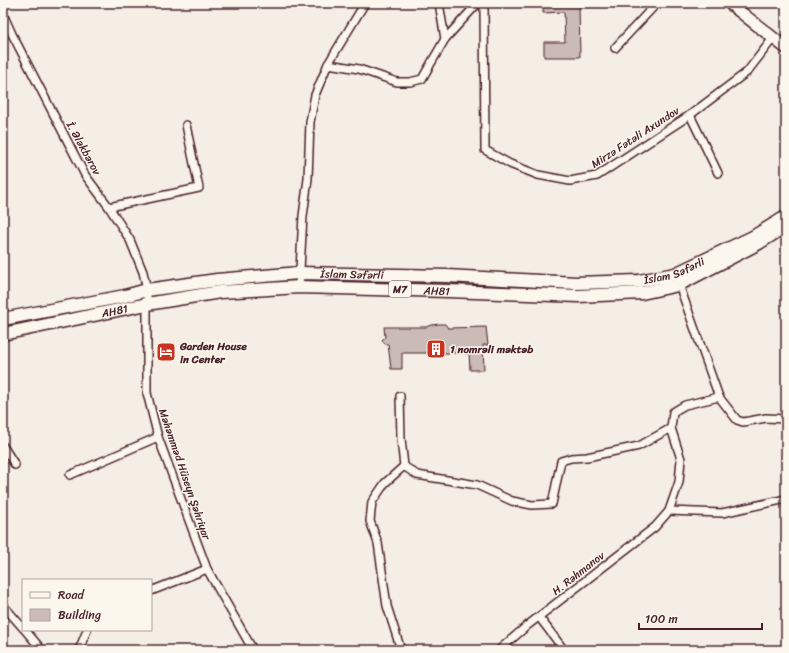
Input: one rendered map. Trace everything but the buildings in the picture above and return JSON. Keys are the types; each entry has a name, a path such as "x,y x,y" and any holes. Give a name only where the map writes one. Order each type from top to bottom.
{"highway":[{"name":"İslam Səfərli","path":"3,319 125,296 147,290 217,280 299,273 447,276 576,283 677,280 786,217"},
{"name":"AH81","path":"3,334 147,304 220,292 299,287 578,296 642,293 677,280 759,243 786,226"}],"main road":[{"path":"728,3 774,37 786,48"}],"street":[{"path":"299,287 303,216 308,179 310,122 315,95 328,64 365,3"},
{"path":"438,3 445,39"},
{"path":"328,64 359,69 397,82 410,82 422,79 445,39 478,3"},
{"name":"Mirzə Fətəli Axundov","path":"484,3 485,150 510,164 538,175 570,181 597,176 690,115 747,72 774,37"},
{"path":"615,48 657,3"},
{"name":"İ. Ələkbərov","path":"3,14 85,175 109,207 130,240 143,272 147,290"},
{"path":"690,115 718,173"},
{"path":"109,207 199,188 186,124"},
{"path":"677,280 719,396 737,420 743,422 766,418 786,419"},
{"name":"Məhəmməd Hüseyn Şəhriyar","path":"147,290 147,392 158,437 207,569 253,650"},
{"path":"400,396 400,439 404,466 417,475 477,485 512,501 532,505 552,504 561,461 639,446 671,428"},
{"path":"719,396 685,405 673,412 671,428 681,459 679,482 670,511 722,513 786,499"},
{"path":"70,475 158,437"},
{"path":"3,446 15,465"},
{"path":"401,650 387,606 378,543 370,521 372,502 385,483 404,466"},
{"name":"H. Rəhmanov","path":"499,650 655,527 670,511"},
{"path":"152,591 207,569"},
{"path":"3,605 22,627"},
{"path":"539,617 564,650"},
{"path":"26,631 42,650"},
{"path":"79,650 87,631"}],"place":[{"name":"1 nomrəli məktəb","path":"436,349"},
{"name":"Garden House in Center","path":"166,352"}]}
